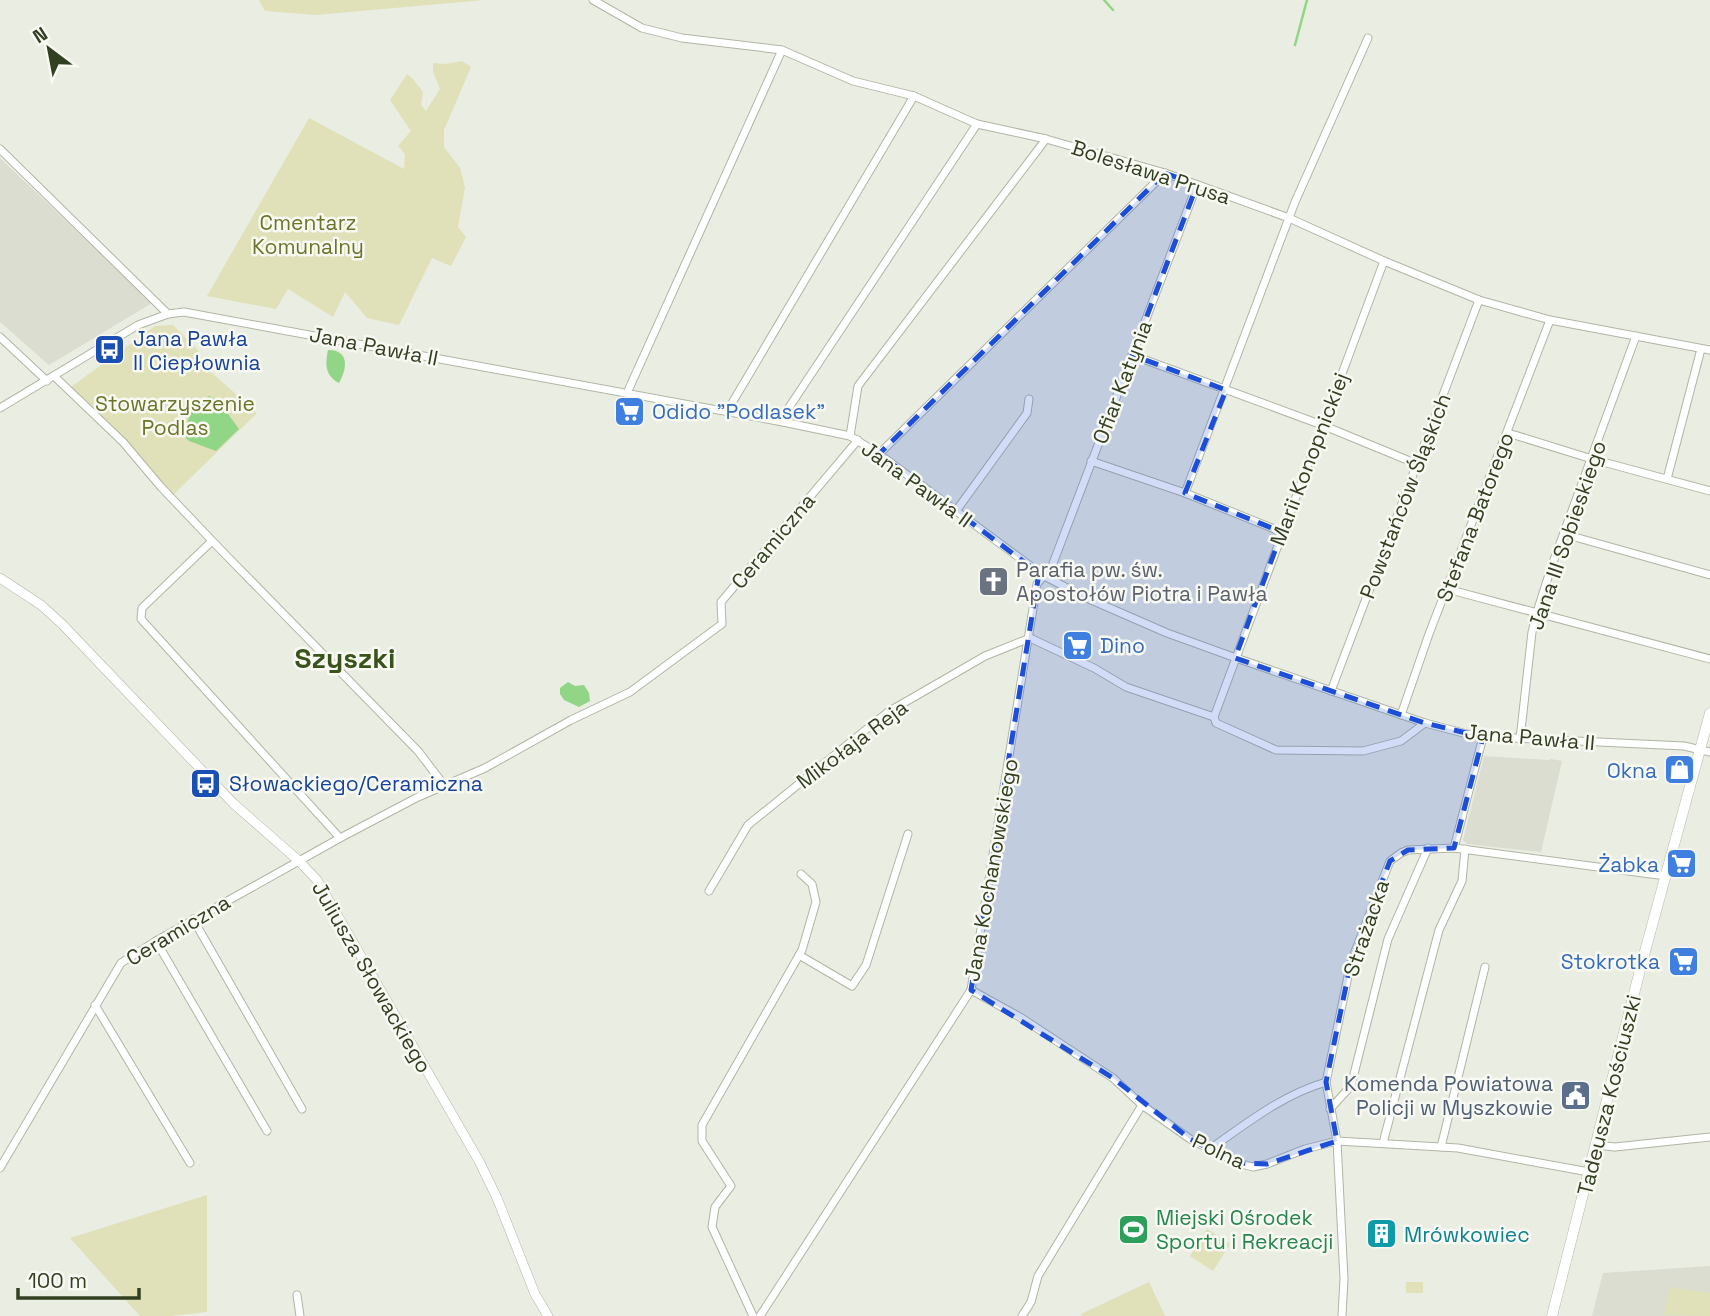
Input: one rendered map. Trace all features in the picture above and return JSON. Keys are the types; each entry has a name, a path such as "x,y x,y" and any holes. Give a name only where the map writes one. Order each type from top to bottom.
{"main road":[{"name":"Tadeusza Kościuszki","path":"1552,1316 1643,958 1705,751 1710,713"}],"street":[{"name":"Bolesława Prusa","path":"593,0 642,28 682,37 782,50 853,81 914,96 977,124 1046,139 1165,173 1289,218 1479,300 1550,320 1710,350"},
{"path":"1185,494 1289,218 1368,38"},
{"path":"627,393 782,50"},
{"path":"729,412 914,96"},
{"path":"783,422 784,415 977,124"},
{"path":"854,438 859,386 1046,139"},
{"path":"0,149 169,314"},
{"path":"879,454 1165,173"},
{"name":"Ofiar Katynia","path":"1044,576 1052,566 1197,186"},
{"name":"Marii Konopnickiej","path":"1214,717 1384,261"},
{"name":"Powstańców Śląskich","path":"1331,691 1479,300"},
{"name":"Jana Pawła II","path":"0,408 138,325 169,314 190,312 783,422 854,438 1044,576 1135,620 1236,658 1425,723 1483,737 1684,746 1705,751"},
{"name":"Stefana Batorego","path":"1401,715 1550,320"},
{"name":"Jana III Sobieskiego","path":"1520,739 1532,632 1537,612 1636,336"},
{"path":"0,337 47,381"},
{"path":"1667,479 1701,349"},
{"path":"1132,355 1322,425 1417,464"},
{"path":"54,376 123,442 212,541 418,751 444,785"},
{"path":"956,511 1027,413 1029,399"},
{"path":"1508,433 1710,491"},
{"name":"Ceramiczna","path":"0,1168 121,963 193,919 340,838 444,785 485,768 571,720 630,692 722,624 721,603 854,438"},
{"path":"1091,461 1282,532"},
{"path":"1564,534 1710,575"},
{"path":"212,541 142,608 141,619 340,838"},
{"name":"Jana Kochanowskiego","path":"760,1316 971,990 1037,584 1044,576"},
{"name":"Juliusza Słowackiego","path":"2,578 41,605 62,624 234,804 299,861 323,889 491,1184 535,1294 548,1316"},
{"path":"1447,589 1710,659"},
{"path":"1030,638 1094,668 1126,687 1214,717 1216,723 1276,750 1363,751 1401,741 1425,723"},
{"name":"Mikołaja Reja","path":"709,891 748,825 888,712 985,656 1030,638"},
{"path":"1454,848 1483,737"},
{"path":"799,955 852,986 866,965 908,834"},
{"path":"1330,1109 1351,1086 1388,939 1428,848"},
{"name":"Strażacka","path":"1342,1316 1345,1279 1337,1141 1326,1082 1351,962 1387,866 1401,853 1428,848 1454,848 1666,876"},
{"path":"1383,1143 1439,930 1462,881 1465,849"},
{"path":"753,1316 712,1227 715,1207 731,1186 702,1140 702,1125 799,955 816,902 812,884 801,874"},
{"path":"193,919 302,1109"},
{"path":"156,941 267,1131"},
{"path":"1441,1147 1485,967"},
{"name":"Polna","path":"971,990 1020,1017 1113,1078 1143,1105 1190,1139 1238,1163 1253,1167 1267,1164 1337,1141 1458,1148 1589,1172"},
{"path":"95,1005 190,1163"},
{"path":"1210,1149 1276,1102 1305,1088 1326,1082"},
{"path":"1031,1316 1031,1302 1038,1276 1137,1110 1143,1105"},
{"path":"1596,1145 1615,1147 1710,1137"},
{"path":"297,1295 300,1316"},
{"path":"1022,1316 1031,1302"}],"highlighted area":[{"path":"1165,173 1197,185 1132,355 1226,390 1185,493 1282,532 1235,658 1425,723 1483,737 1454,848 1408,850 1390,861 1351,962 1326,1082 1337,1141 1267,1164 1238,1163 1190,1139 1113,1078 971,990 1039,573 879,454"}],"shaded area":[{"path":"0,158 152,303 49,365 0,322"},
{"path":"328,350 340,353 345,361 339,383 331,377 327,369"},
{"path":"209,396 218,400 239,429 216,451 189,441 184,436 191,409"},
{"path":"568,682 575,686 584,685 590,701 579,707 564,700 560,688"},
{"path":"1484,756 1562,761 1541,852 1467,844 1463,840"},
{"path":"1710,1266 1710,1316 1592,1316 1603,1273"}],"green space":[{"path":"259,0 484,0 316,15 265,11"},
{"name":"Cmentarz Komunalny","path":"462,61 471,67 444,130 444,147 460,168 465,187 458,227 466,237 451,266 432,258 399,325 367,318 345,292 333,317 288,289 276,309 207,296 309,118 404,169 405,154 398,146 411,131 390,100 407,74 423,92 421,105 426,111 440,89 433,72 433,63"},
{"name":"Stowarzyszenie Podlas","path":"173,325 199,351 193,356 257,413 173,495 71,387 155,326"},
{"path":"207,1195 207,1312 140,1316 70,1238"},
{"path":"1207,1229 1230,1244 1213,1271 1190,1256"},
{"path":"1149,1282 1165,1316 1081,1314"},
{"path":"1406,1282 1423,1282 1423,1293 1406,1293"},
{"path":"1670,1287 1710,1293 1710,1316 1664,1315"}],"waterway":[{"path":"1104,0 1113,10"},
{"path":"1295,45 1307,0"}],"place":[{"name":"Jana Pawła II Ciepłownia","path":"110,350"},
{"name":"Odido \"Podlasek\"","path":"629,411"},
{"name":"Parafia pw. św. Apostołów Piotra i Pawła","path":"993,581"},
{"name":"Dino","path":"1077,645"},
{"name":"Okna","path":"1680,770"},
{"name":"Słowackiego/Ceramiczna","path":"206,783"},
{"name":"Żabka","path":"1682,864"},
{"name":"Stokrotka","path":"1683,961"},
{"name":"Komenda Powiatowa Policji w Myszkowie","path":"1576,1095"},
{"name":"Miejski Ośrodek Sportu i Rekreacji","path":"1133,1229"},
{"name":"Mrówkowiec","path":"1381,1234"}],"district":[{"name":"Szyszki","path":"345,658"}]}
